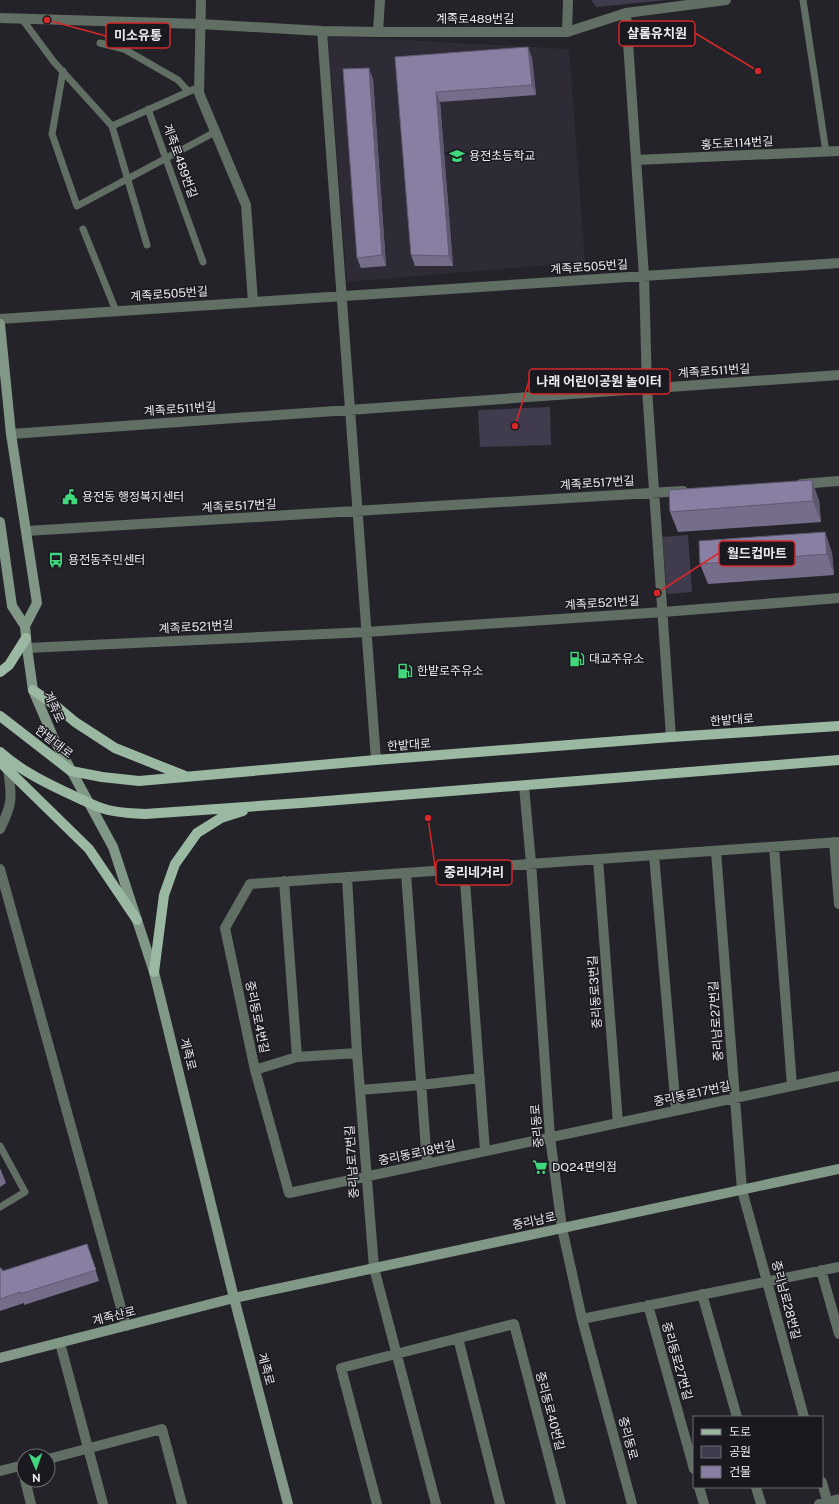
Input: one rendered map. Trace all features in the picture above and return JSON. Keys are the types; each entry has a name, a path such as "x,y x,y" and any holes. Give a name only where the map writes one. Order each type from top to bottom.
{"main road":[{"path":"0,324 11,434 36,604 25,626"},
{"name":"계족로","path":"0,522 12,606 25,626 33,690 54,738 113,847 154,972 234,1298 288,1504"},
{"path":"0,672 9,665 26,643"},
{"path":"33,690 56,706 75,722 115,748 186,777"},
{"name":"한밭대로","path":"0,716 71,771 102,777 139,781 376,760 671,737 839,726"},
{"path":"0,752 9,760 49,785 89,803 107,809 139,814 524,786 839,760"},
{"path":"0,762 89,849 137,920"},
{"path":"154,972 164,895 175,864 197,833 221,818 249,810 300,803"},
{"name":"중리남로","path":"234,1298 839,1169"},
{"name":"계족산로","path":"0,1358 234,1298"}],"street":[{"path":"201,0 199,93 246,205 253,302"},
{"path":"378,32 380,0"},
{"path":"567,32 568,0"},
{"name":"계족로489번길","path":"0,18 200,24 322,31 567,32 626,13 726,0"},
{"path":"626,13 644,276 647,389 671,737"},
{"path":"322,31 340,296 351,410 357,512 376,760"},
{"name":"홍도로114번길","path":"636,160 839,151"},
{"name":"계족로505번길","path":"0,319 839,263"},
{"name":"계족로511번길","path":"11,434 839,375"},
{"path":"793,484 839,481"},
{"name":"계족로517번길","path":"26,531 357,512 694,490"},
{"name":"계족로521번길","path":"26,643 367,632 663,612 839,598"},
{"path":"0,829 11,804 12,792 8,769"},
{"name":"중리동로","path":"524,786 531,863 550,1137 562,1228 582,1319 632,1504"},
{"path":"531,863 837,842 839,904"},
{"path":"774,847 792,1086"},
{"name":"중리남로27번길","path":"716,851 742,1190"},
{"path":"654,855 676,1110"},
{"name":"중리동로3번길","path":"598,859 618,1123"},
{"name":"중리동로4번길","path":"290,1193 255,1070 225,928 250,884 531,863"},
{"path":"464,868 485,1151"},
{"path":"0,869 126,1326"},
{"path":"406,873 427,1164"},
{"name":"중리남로7번길","path":"347,877 357,1053 374,1268 436,1504"},
{"path":"284,882 297,1057"},
{"path":"255,1070 297,1057 357,1053"},
{"name":"중리동로17번길","path":"550,1137 839,1076"},
{"path":"360,1090 480,1078"},
{"name":"중리동로18번길","path":"290,1193 550,1137"},
{"name":"중리남로28번길","path":"742,1190 804,1416"},
{"path":"582,1319 839,1266"},
{"path":"821,1270 839,1334"},
{"path":"702,1294 737,1416"},
{"name":"중리동로27번길","path":"648,1305 693,1465"},
{"name":"중리동로40번길","path":"458,1338 514,1324 561,1504"},
{"path":"377,1504 341,1368 458,1338 500,1504"},
{"path":"60,1343 103,1504"},
{"path":"56,1457 162,1430 182,1504"},
{"path":"0,1471 16,1467"},
{"path":"27,1488 31,1504"},
{"path":"699,1488 704,1504"},
{"path":"756,1488 761,1504"},
{"path":"823,1488 825,1503 839,1499"}],"lane":[{"path":"803,0 826,152"},
{"path":"22,19 63,71 112,126 147,245"},
{"path":"100,43 124,49 178,80 188,91"},
{"path":"63,71 52,134 77,206 215,132"},
{"path":"112,126 199,87"},
{"name":"계족로489번길","path":"148,109 203,262"},
{"path":"83,228 116,311"},
{"path":"0,1146 25,1192 0,1207"}],"shaded area":[{"name":"용전초등학교","path":"328,36 569,49 585,262 347,282"}],"green space":[{"path":"591,0 667,0 596,7"},
{"path":"550,407 551,445 480,447 478,410"},
{"path":"688,535 692,592 667,594 662,537"}],"building":[{"path":"528,47 532,85 436,92 449,256 411,255 395,57"},
{"path":"369,68 382,255 357,258 343,69"},
{"path":"812,480 813,501 670,512 669,490"},
{"path":"825,532 827,554 700,564 699,541"},
{"path":"87,1244 96,1270 0,1299 0,1268 3,1271"}],"place":[{"name":"미소유통","path":"47,20"},
{"name":"샬롬유치원","path":"758,71"},
{"name":"용전초등학교","path":"457,156"},
{"name":"나래 어린이공원 놀이터","path":"515,426"},
{"name":"용전동 행정복지센터","path":"70,497"},
{"name":"용전동주민센터","path":"56,560"},
{"name":"월드컵마트","path":"657,593"},
{"name":"대교주유소","path":"577,659"},
{"name":"한밭로주유소","path":"405,671"},
{"name":"중리네거리","path":"428,818"},
{"name":"DQ24편의점","path":"540,1167"}]}
